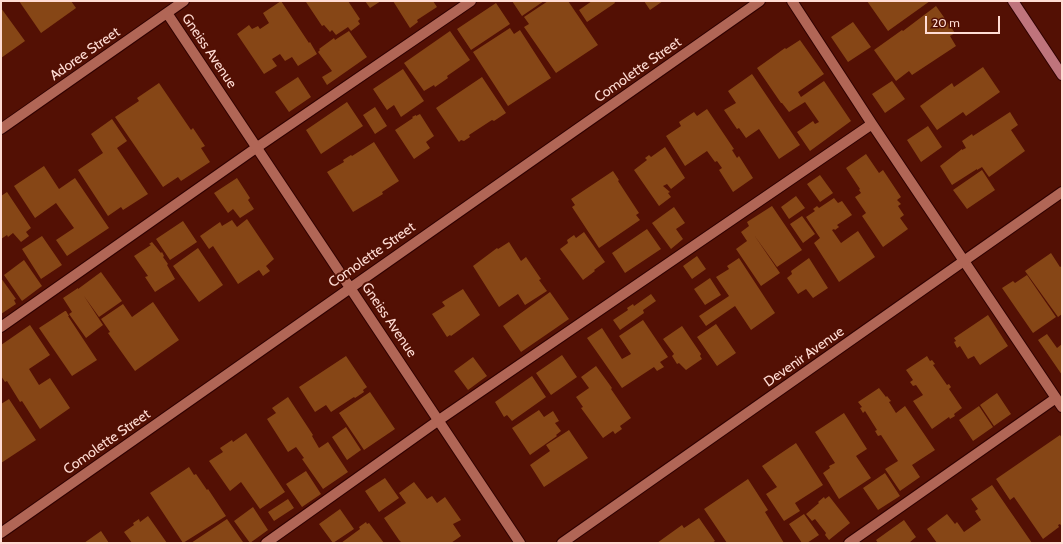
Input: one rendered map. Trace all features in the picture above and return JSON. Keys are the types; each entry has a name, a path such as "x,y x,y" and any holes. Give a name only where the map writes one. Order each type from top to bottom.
{"main road":[{"path":"1013,1 1062,75"}],"street":[{"name":"Adoree Street","path":"1,129 184,1"},
{"path":"1,327 256,148 471,1"},
{"name":"Comolette Street","path":"1,533 760,1"},
{"path":"792,1 872,124 1059,402 850,543"},
{"name":"Gneiss Avenue","path":"167,13 520,543"},
{"path":"266,543 439,420 872,124"},
{"name":"Devenir Avenue","path":"562,543 965,262 1062,192"}],"building":[{"path":"19,1 71,1 76,8 41,33"},
{"path":"281,1 317,54 298,66 292,57 285,61 280,54 272,59 277,66 264,74 237,34 249,25 252,29 258,26 260,29 269,23 263,13"},
{"path":"348,1 360,19 358,21 360,24 351,31 348,27 336,35 332,30 330,32 324,25 322,26 306,2"},
{"path":"365,1 381,1 370,8"},
{"path":"393,1 433,1 437,7 417,20 418,22 410,28"},
{"path":"512,1 544,1 522,16"},
{"path":"548,1 568,1 598,45 556,73 524,27 529,24 524,17"},
{"path":"592,1 614,1 615,3 587,22 579,10"},
{"path":"644,1 663,1 650,10"},
{"path":"867,1 930,1 888,31"},
{"path":"496,3 510,24 471,50 457,29"},
{"path":"936,6 955,33 950,36 956,46 912,75 909,71 896,81 874,50 902,30 903,31"},
{"path":"1,8 25,41 1,58"},
{"path":"853,22 871,47 848,62 831,37"},
{"path":"510,28 514,34 520,30 551,78 508,106 473,52"},
{"path":"349,31 367,57 327,85 322,77 332,71 318,52 320,50 319,49 334,38 335,40"},
{"path":"450,31 470,60 447,76 448,78 435,87 434,85 424,91 404,63"},
{"path":"800,40 824,74 798,92 801,97 824,81 851,121 810,151 797,132 813,121 815,124 819,122 805,102 789,112 757,68 785,48 786,49"},
{"path":"983,67 1000,92 966,116 963,112 937,130 920,106 952,83 954,87"},
{"path":"403,69 424,101 401,117 394,105 387,110 373,89"},
{"path":"752,74 800,145 779,159 759,129 746,138 739,128 737,129 724,110 736,103 728,91"},
{"path":"298,77 311,97 289,112 275,92"},
{"path":"482,77 506,113 469,135 470,137 464,141 461,140 459,142 436,108"},
{"path":"892,81 905,99 885,113 872,94"},
{"path":"159,83 191,130 193,128 205,146 201,148 210,162 181,181 178,177 163,187 115,117 139,101 137,98"},
{"path":"347,102 363,126 321,154 306,130"},
{"path":"375,107 387,126 375,134 363,115"},
{"path":"707,109 734,149 732,150 737,158 739,156 753,178 733,192 719,170 722,168 717,161 715,162 707,151 685,166 666,136 681,126 679,122 694,112 697,116"},
{"path":"1010,112 1018,125 1011,130 1025,151 989,177 982,167 952,185 940,166 962,149 966,148 962,141 972,134 973,136"},
{"path":"420,114 434,136 426,142 430,148 414,159 395,130 413,118 412,117"},
{"path":"112,119 127,141 117,148 148,194 123,210 121,207 108,216 78,170 103,153 91,134"},
{"path":"928,126 942,147 921,162 907,140"},
{"path":"374,142 399,181 382,192 383,194 353,212 327,172 344,162 343,160"},
{"path":"665,147 685,178 671,189 667,184 663,186 670,192 668,193 671,197 659,206 634,170 647,160 645,158 649,155 651,157"},
{"path":"866,154 879,173 883,170 901,197 897,200 901,204 898,206 904,215 900,218 908,229 883,247 862,216 866,213 855,197 861,193 859,190 860,189 846,168"},
{"path":"44,166 59,189 75,178 109,228 67,256 56,240 74,228 56,203 35,218 14,186"},
{"path":"982,170 995,190 967,209 953,190"},
{"path":"613,171 639,213 636,215 640,220 599,248 572,207 575,205 571,199"},
{"path":"820,175 833,193 820,202 807,184"},
{"path":"237,178 250,198 248,200 254,209 240,218 233,209 228,213 214,193"},
{"path":"7,192 31,228 26,232 29,236 21,242 13,233 8,237 7,235 1,239 1,196"},
{"path":"796,196 805,208 789,219 781,207"},
{"path":"834,198 838,203 842,201 852,215 837,225 839,227 835,230 832,230 841,243 858,231 875,257 839,282 814,243 820,238 806,217 815,211 813,209 817,206 819,208"},
{"path":"772,206 802,250 777,267 754,235 780,273 761,286 736,249 747,241 741,232 749,226 747,222"},
{"path":"674,207 685,223 676,229 683,239 671,249 652,223"},
{"path":"802,216 815,234 803,243 790,224"},
{"path":"247,219 274,259 266,266 270,271 263,276 259,270 238,284 213,246 209,249 200,236 220,222 222,226 232,220 237,227"},
{"path":"183,221 197,242 170,260 156,239"},
{"path":"647,229 661,249 625,273 612,253"},
{"path":"584,232 605,262 583,280 560,249 568,243 567,240 574,235 576,238"},
{"path":"42,236 62,265 41,279 22,249"},
{"path":"152,242 161,253 162,252 163,257 175,279 155,292 145,277 148,276 134,256 151,245 149,244"},
{"path":"509,242 521,261 526,257 541,279 539,280 547,291 525,305 518,294 499,307 473,266 497,248 498,249"},
{"path":"198,248 223,285 199,302 173,266"},
{"path":"1051,253 1060,267 1062,266 1062,314 1058,317 1025,271"},
{"path":"697,256 706,269 692,279 683,266"},
{"path":"739,258 775,313 751,330 735,306 706,326 699,316 729,296 716,277 729,269 727,266"},
{"path":"809,258 828,288 813,298 806,289 798,294 787,278 792,274 791,271"},
{"path":"24,260 42,286 22,301 4,275"},
{"path":"101,272 122,301 99,317 84,296 103,325 86,338 69,314 72,312 63,298"},
{"path":"1027,275 1056,317 1033,333 1002,288 1013,281 1015,283"},
{"path":"1,278 16,299 14,300 16,304 1,314"},
{"path":"710,278 721,295 705,305 694,289"},
{"path":"463,289 480,315 451,336 450,335 447,337 432,314 445,306 442,302"},
{"path":"550,292 569,319 521,352 503,326"},
{"path":"651,294 656,301 643,310 644,313 620,330 613,320 628,310 627,308 633,304 634,306"},
{"path":"153,302 179,340 135,371 108,333 110,332 101,319 123,304 132,317"},
{"path":"65,311 97,360 72,376 39,328"},
{"path":"988,315 1008,346 980,365 974,356 968,359 960,346 957,348 954,338"},
{"path":"643,320 668,357 660,362 664,367 657,371 654,367 622,388 587,338 602,328 622,359 631,354 619,336"},
{"path":"716,324 736,353 717,366 697,337"},
{"path":"30,325 50,355 29,369 39,385 50,378 70,408 40,429 22,401 20,402 7,381 5,382 1,376 1,345"},
{"path":"682,326 701,354 700,356 702,359 686,370 679,363 677,364 672,356 674,354 663,339"},
{"path":"1047,334 1057,348 1062,344 1062,375 1038,340"},
{"path":"562,355 577,377 551,395 536,373"},
{"path":"346,356 367,387 363,390 364,392 331,412 326,405 315,412 299,387"},
{"path":"927,356 930,361 932,360 935,364 933,365 947,385 949,384 951,387 949,389 962,408 954,414 955,416 950,419 949,417 932,429 913,401 923,395 916,385 913,386 910,382 913,380 906,370"},
{"path":"473,357 487,376 468,390 454,371"},
{"path":"596,366 631,418 620,426 622,429 615,434 613,431 603,438 581,408 583,407 576,397 589,388 581,377"},
{"path":"532,376 546,397 512,421 507,415 504,417 495,402"},
{"path":"879,388 891,401 889,402 896,413 905,406 935,450 912,465 920,477 900,491 885,469 898,461 881,435 878,436 875,431 877,430 865,411 863,413 860,408 862,407 858,402"},
{"path":"370,392 395,429 364,450 339,413"},
{"path":"997,393 1011,414 994,426 980,405"},
{"path":"288,397 313,435 312,436 319,448 328,442 348,472 323,489 302,459 304,458 296,447 288,452 267,419 276,413 272,408"},
{"path":"9,399 36,440 1,463 1,404"},
{"path":"979,406 993,427 973,441 959,420"},
{"path":"539,410 544,417 553,411 559,421 555,423 561,431 556,435 557,436 530,455 512,428"},
{"path":"844,413 867,449 856,456 871,478 839,499 823,473 830,468 829,466 835,463 815,432"},
{"path":"346,427 361,450 347,460 332,437"},
{"path":"569,430 588,458 544,487 530,465 550,451 546,445"},
{"path":"246,433 285,492 260,509 241,482 230,491 209,461 223,452 220,448 232,440 233,442"},
{"path":"1060,435 1062,438 1062,527 1060,524 1058,525 1059,527 1043,539 1014,497 1010,500 996,479"},
{"path":"796,443 823,485 795,503 800,511 784,521 766,494 777,487 762,466"},
{"path":"189,467 194,475 196,474 207,490 208,489 226,516 183,543 150,493"},
{"path":"306,471 321,494 302,507 286,484"},
{"path":"885,473 900,496 878,510 863,488"},
{"path":"385,478 399,498 379,512 365,491"},
{"path":"748,479 768,510 765,512 784,543 727,543 704,509"},
{"path":"414,482 427,499 432,496 437,503 445,497 461,520 453,524 461,536 451,543 402,543 399,540 384,518 406,503 399,493"},
{"path":"992,485 1032,543 937,543 927,529 947,514 955,524 957,522 964,532 981,520 975,511 978,509 971,499"},
{"path":"829,496 850,523 829,540 825,535 826,533 815,519 812,521 806,514 824,497 825,499"},
{"path":"288,499 294,508 274,521 268,512"},
{"path":"253,507 268,530 250,543 234,521"},
{"path":"340,509 354,529 333,543 319,524"},
{"path":"804,514 819,535 807,543 802,543 789,524"},
{"path":"148,516 167,543 132,543 124,532 134,525 133,523 139,519 140,522"},
{"path":"699,518 715,541 712,543 657,543 682,525 684,528"},
{"path":"227,519 243,542 191,543"},
{"path":"904,520 916,537 910,542 911,543 878,543 876,540"},
{"path":"366,522 367,524 369,523 384,543 341,543 360,529 359,527"},
{"path":"101,531 109,543 84,543"}]}
